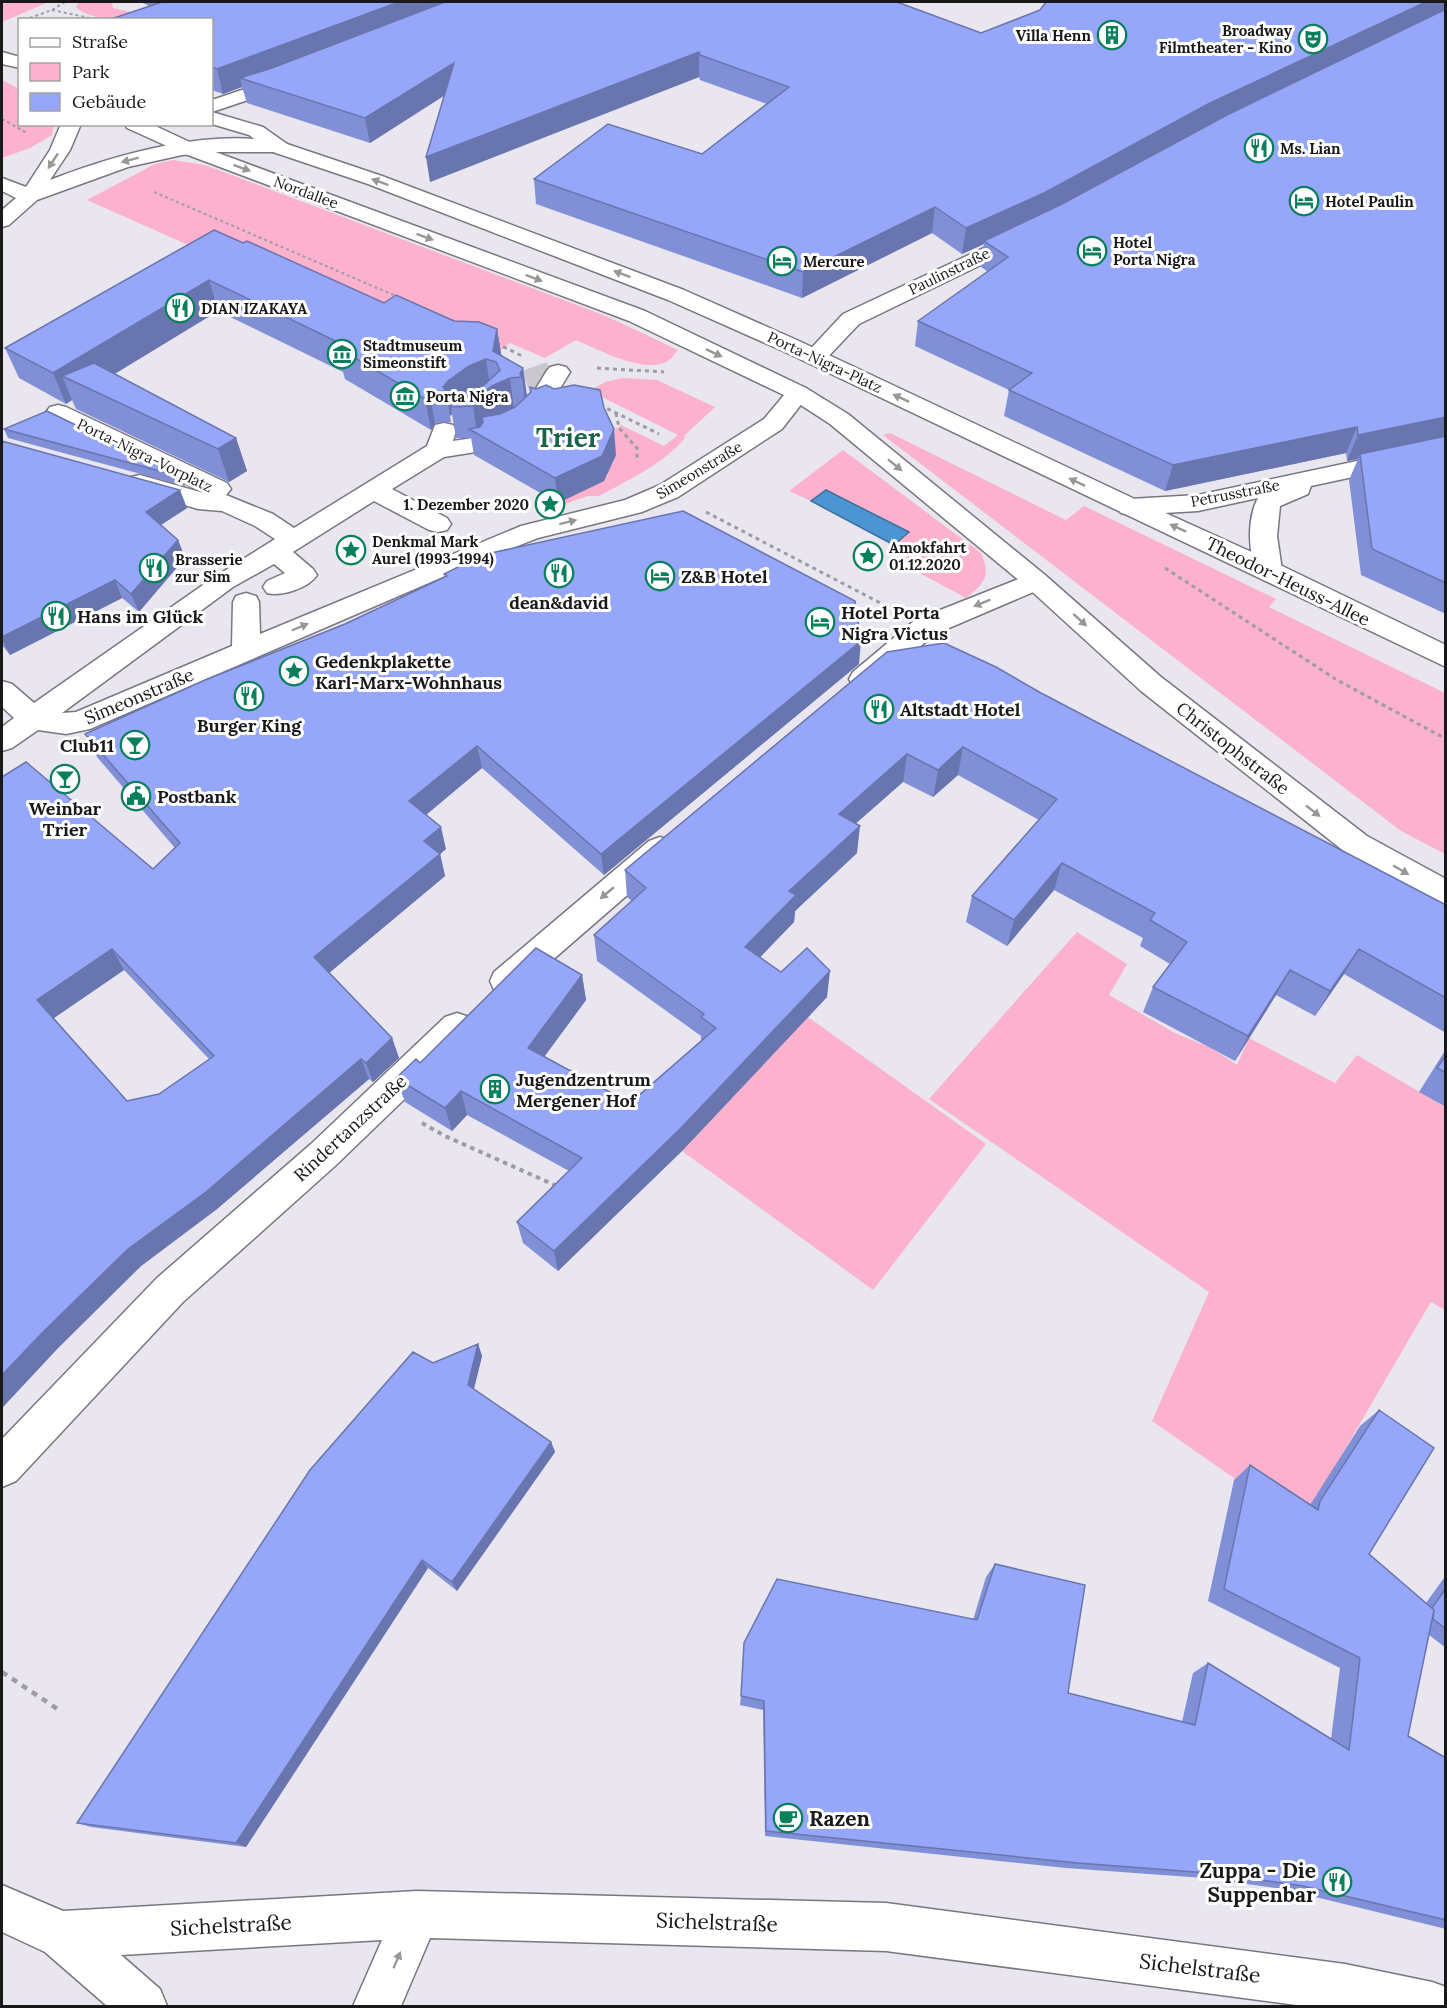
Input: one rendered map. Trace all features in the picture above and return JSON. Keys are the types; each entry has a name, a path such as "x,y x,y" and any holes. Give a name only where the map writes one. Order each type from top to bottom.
{"street":[{"path":"213,106 303,74"},
{"path":"256,131 253,120 261,100 270,87"},
{"name":"Nordallee","path":"213,118 256,131 280,148 513,232"},
{"path":"2,221 30,196 60,150 70,126"},
{"name":"Nordallee","path":"138,126 187,148 637,316 798,393"},
{"path":"2,184 30,196 99,168 153,154 187,148 245,145 280,148"},
{"name":"Paulinstraße","path":"798,393 814,357 847,322 1038,228"},
{"name":"Porta-Nigra-Platz","path":"513,232 676,295 814,357 1130,507"},
{"path":"537,405 558,372"},
{"path":"798,393 839,419 1036,581 925,627 843,696"},
{"name":"Simeonstraße","path":"32,718 56,725 80,722 480,551 530,532 633,506 669,491 773,424 798,393"},
{"name":"Porta-Nigra-Vorplatz","path":"58,412 218,489 227,502"},
{"path":"2,741 225,582 372,489 441,440 473,446"},
{"name":"Petrusstraße","path":"1130,507 1198,503 1446,449"},
{"name":"Petrusstraße","path":"1269,570 1262,536 1263,518 1269,501 1339,471"},
{"name":"Porta-Nigra-Vorplatz","path":"119,478 198,501 227,502 264,520 304,575 276,587"},
{"path":"372,489 441,525 480,551"},
{"name":"Theodor-Heuss-Allee","path":"1130,507 1269,570 1446,657"},
{"name":"Christophstraße","path":"1036,581 1151,684 1356,844 1446,894"},
{"path":"246,602 246,650"},
{"path":"2,691 32,718"},
{"name":"Rindertanzstraße","path":"2,1467 170,1290 385,1097 527,960 678,834"},
{"name":"Sichelstraße","path":"2,1908 63,1935 417,1914 886,1927 1345,1988 1432,2007"},
{"path":"377,2007 417,1914"},
{"path":"63,1935 143,2007"}],"path":[{"path":"30,18 52,10 65,2"},
{"path":"52,10 90,18"},
{"path":"99,168 463,325"},
{"path":"494,342 504,348"},
{"path":"558,372 590,368 664,372"},
{"path":"558,372 580,396 659,434"},
{"path":"616,413 614,420 617,428 637,448 638,460 632,468"},
{"path":"702,510 925,627"},
{"path":"1164,567 1338,682 1395,716 1446,739"},
{"path":"385,1097 403,1112 445,1136 562,1188"},
{"path":"2,1672 62,1712"}],"green space":[{"path":"2,2 49,2 2,22"},
{"path":"79,2 112,2 113,8 140,14 127,18 104,18 85,13 76,7"},
{"path":"2,80 18,88 18,126 54,126 52,135 30,148 2,158"},
{"path":"173,160 205,165 606,316 678,350 668,361 654,365 643,365 620,359 576,340 545,358 510,343 493,356 251,273 87,200 155,164"},
{"path":"623,378 657,380 715,407 684,436 685,438 676,448 645,471 599,496 588,496 562,505 548,496 605,478 609,474 605,473 614,461 608,460 601,439 621,425 664,446 678,435 590,391 605,382"},
{"path":"890,433 1066,520 1084,506 1276,599 1269,607 1445,693 1445,854 1401,831 883,435"},
{"path":"843,450 981,553 986,573 978,588 966,598 901,563 911,553 894,545 909,532 826,490 811,501 789,491"},
{"path":"1077,932 1127,964 1109,995 1175,1033 1211,1048 1237,1065 1249,1038 1335,1083 1357,1055 1445,1107 1445,1310 1431,1302 1300,1524 1152,1421 1209,1292 929,1099"},
{"path":"808,1017 986,1144 873,1290 682,1151"}],"water":[{"path":"826,490 909,532 894,545 811,501"}],"building":[{"path":"162,2 399,2 217,69 213,67 213,18 114,18"},
{"path":"445,2 897,2 981,33 1040,10 1046,2 1426,2 1210,103 1046,192 966,228 935,207 803,272 534,179 608,124 702,154 789,87 700,55 699,52 426,157 454,63 365,118 240,78"},
{"path":"1446,9 1446,417 1358,435 1357,427 1173,465 1009,390 1032,373 918,321 1008,257 984,241 1062,204 1227,115"},
{"path":"214,230 243,243 247,241 384,303 396,295 454,321 479,322 497,329 493,351 523,368 520,374 522,377 510,378 492,386 476,398 473,406 451,407 453,400 451,395 463,394 484,385 500,370 496,362 486,359 469,366 448,381 443,387 446,391 429,392 425,399 338,348 344,345 209,280 53,373 5,348"},
{"path":"94,363 236,438 218,449 62,376"},
{"path":"546,385 554,389 574,385 600,390 604,408 614,429 602,456 555,478 469,429 480,427 483,422 482,417 500,414 515,407 531,392 530,387 536,389"},
{"path":"47,411 182,477 4,429"},
{"path":"1446,436 1446,583 1372,549 1360,454"},
{"path":"2,441 180,490 146,512 178,540 131,594 115,580 2,637"},
{"path":"683,511 855,601 861,641 601,854 477,746 409,801 441,827 424,841 440,854 314,957 392,1038 366,1063 361,1059 206,1192 128,1249 2,1375 2,777 26,762 153,869 180,843 85,734 205,680 345,624 447,576 444,574 482,555","holes":["112,949 214,1056 159,1094 127,1101 37,1000"]},
{"path":"944,643 996,667 1041,693 1446,905 1446,998 1359,949 1330,991 1290,970 1248,1036 1153,987 1187,942 1150,920 1155,913 1062,863 1014,920 972,896 1057,799 963,747 938,770 907,754 839,814 860,826 789,891 796,895 745,947 781,972 807,948 830,971 681,1128 554,1251 517,1222 582,1158 461,1091 445,1108 396,1078 416,1059 420,1063 536,948 582,975 528,1048 630,1103 716,1028 701,1017 704,1014 594,935 646,888 625,870 887,652"},
{"path":"1446,1055 1446,1073 1437,1068"},
{"path":"478,1344 468,1385 551,1442 452,1582 422,1560 236,1843 77,1823 310,1470 413,1352 433,1363"},
{"path":"1379,1410 1434,1448 1369,1554 1434,1610 1408,1736 1446,1758 1446,1920 1303,1886 1221,1874 1078,1863 766,1831 764,1701 741,1696 744,1643 777,1579 977,1620 995,1564 1085,1585 1068,1693 1195,1725 1208,1663 1349,1750 1360,1658 1224,1589 1250,1465 1318,1510 1320,1501"},
{"path":"1446,1588 1446,1629 1433,1619 1434,1610 1432,1608"}],"tunnel":[{"path":"491,399 509,389 558,372"}],"place":[{"name":"Villa Henn","path":"1112,35"},
{"name":"Broadway Filmtheater - Kino","path":"1313,39"},
{"name":"Ms. Lian","path":"1259,148"},
{"name":"Hotel Paulin","path":"1304,201"},
{"name":"Hotel Porta Nigra","path":"1092,251"},
{"name":"Mercure","path":"782,261"},
{"name":"DIAN IZAKAYA","path":"180,308"},
{"name":"Stadtmuseum Simeonstift","path":"342,354"},
{"name":"Porta Nigra","path":"405,396"},
{"name":"1. Dezember 2020","path":"550,504"},
{"name":"Denkmal Mark Aurel (1993-1994)","path":"351,550"},
{"name":"Amokfahrt 01.12.2020","path":"868,556"},
{"name":"Brasserie zur Sim","path":"154,568"},
{"name":"dean&david","path":"559,573"},
{"name":"Z&B Hotel","path":"660,576"},
{"name":"Hans im Glück","path":"56,616"},
{"name":"Hotel Porta Nigra Victus","path":"820,622"},
{"name":"Gedenkplakette Karl-Marx-Wohnhaus","path":"294,671"},
{"name":"Burger King","path":"249,696"},
{"name":"Altstadt Hotel","path":"879,709"},
{"name":"Club11","path":"135,745"},
{"name":"Weinbar Trier","path":"65,779"},
{"name":"Postbank","path":"136,796"},
{"name":"Jugendzentrum Mergener Hof","path":"495,1089"},
{"name":"Razen","path":"788,1818"},
{"name":"Zuppa - Die Suppenbar","path":"1337,1882"}],"district":[{"name":"Trier","path":"568,437"}]}
